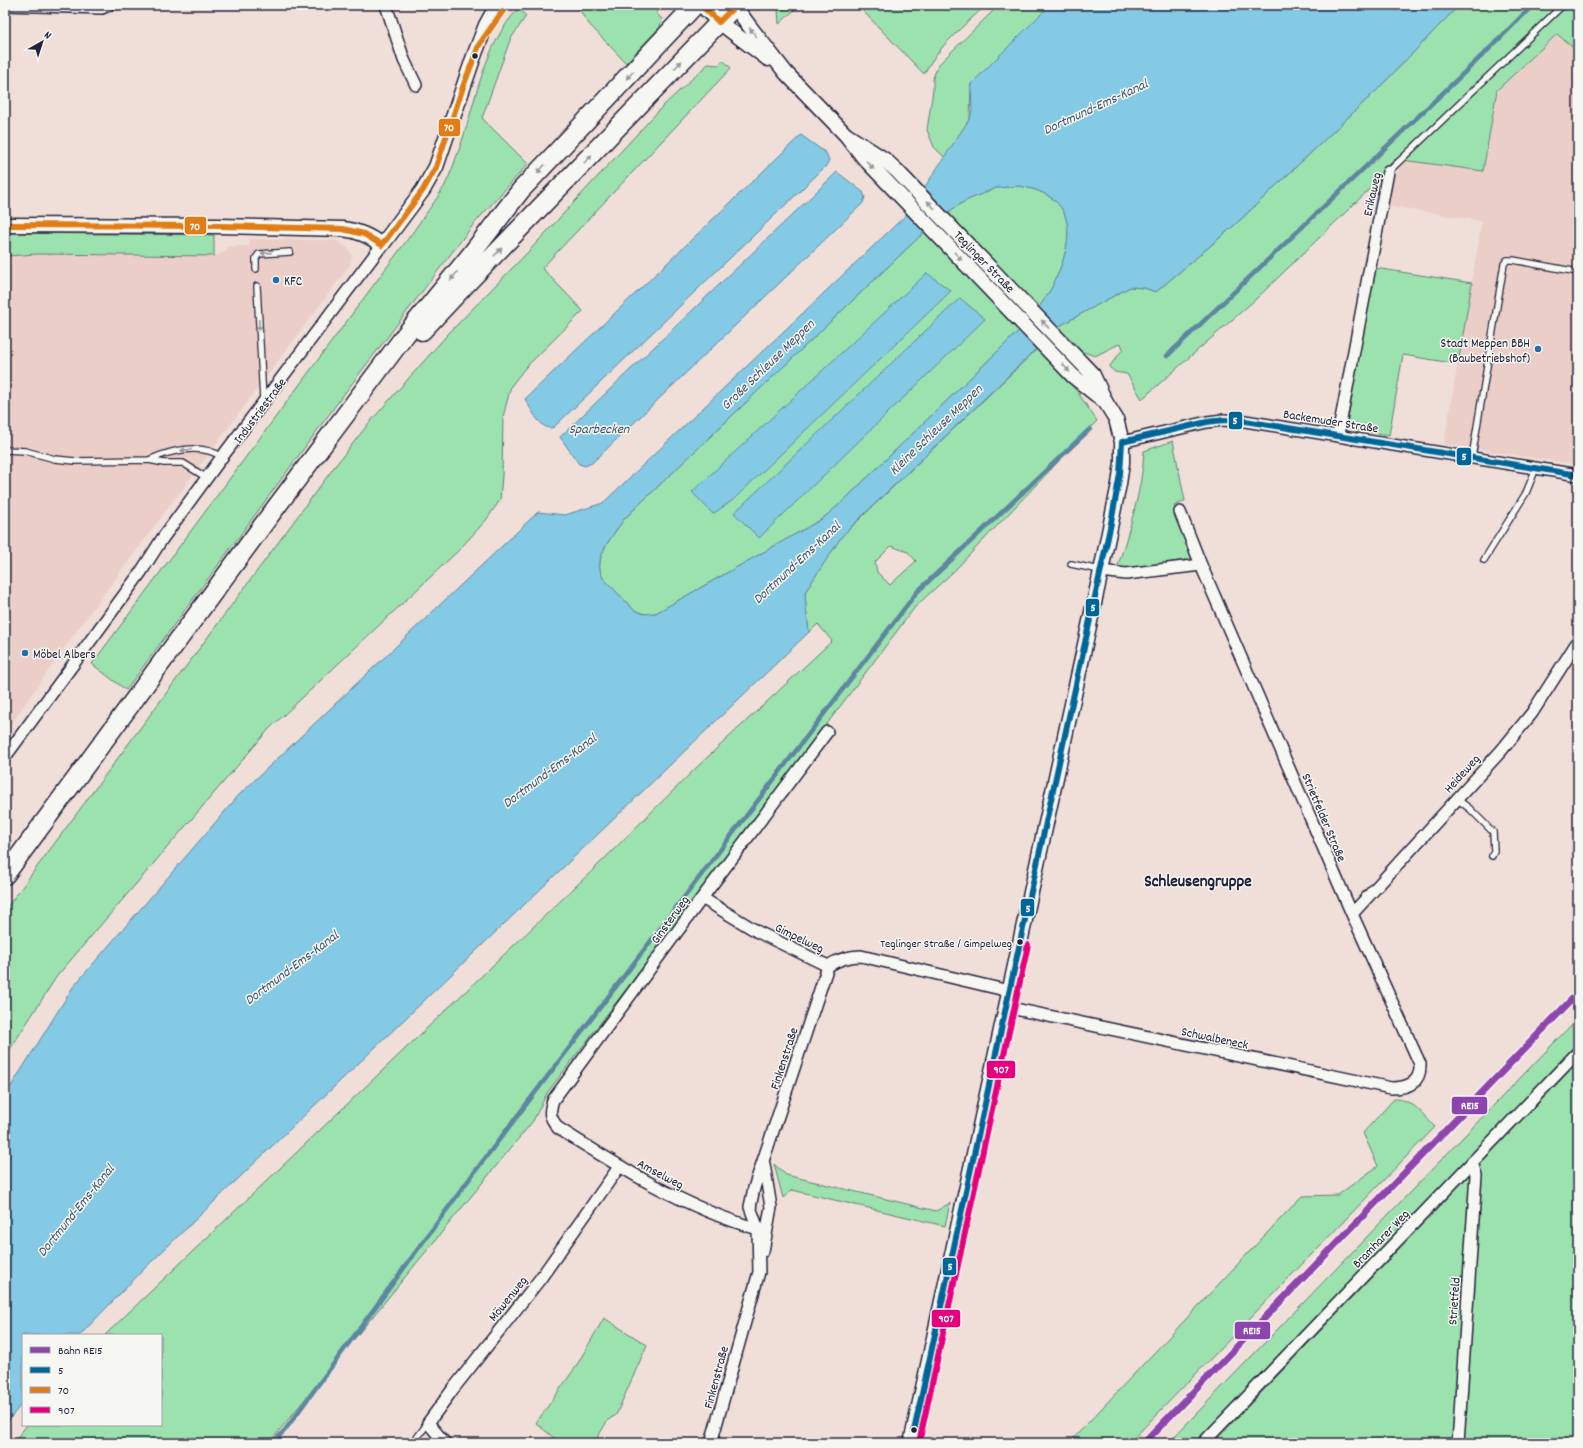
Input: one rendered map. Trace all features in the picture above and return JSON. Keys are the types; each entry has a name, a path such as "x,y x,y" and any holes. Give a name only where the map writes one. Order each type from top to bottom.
{"main road":[{"path":"5,875 406,334 521,190 695,5"},
{"path":"345,416 470,280 735,5"}],"street":[{"path":"5,5 102,8 109,5"},
{"path":"386,5 404,60 416,85"},
{"name":"Industriestraße","path":"5,756 141,572 162,539 222,457 423,190 436,167 486,25 497,5"},
{"name":"Industriestraße","path":"479,45 508,5"},
{"path":"701,5 719,22"},
{"name":"Teglinger Straße","path":"735,5 786,73 846,135 864,158 1073,376 1106,403"},
{"name":"Teglinger Straße","path":"719,22 786,73"},
{"name":"Teglinger Straße","path":"846,135 885,160 913,186 1093,375 1106,403 1116,419 1122,442 1122,463 1119,484 1101,571 911,1443"},
{"name":"Erikaweg","path":"1338,435 1388,172"},
{"path":"5,225 220,226 343,229 355,230 382,245"},
{"name":"Backemuder Straße","path":"1122,442 1207,422 1223,420 1245,421 1578,475"},
{"name":"Strietfelder Straße","path":"1180,512 1201,565 1352,914 1420,1064 1421,1073 1417,1079"},
{"path":"1101,571 1126,574 1201,565"},
{"name":"Heideweg","path":"1352,914 1501,751 1532,713 1578,641"},
{"name":"Ginsterweg","path":"558,1128 550,1115 553,1100 702,898 828,732"},
{"name":"Gimpelweg","path":"702,898 758,932 828,966 837,960 850,956 861,956 1009,991"},
{"name":"Finkenstraße","path":"759,1272 758,1229 750,1208 754,1188 828,966"},
{"name":"Schwalbeneck","path":"1006,1007 1391,1088 1402,1088 1410,1085 1417,1079"},
{"name":"Bramharer Weg","path":"1203,1443 1578,1052"},
{"name":"Amselweg","path":"558,1128 618,1167 691,1205 729,1221 758,1229"},
{"name":"Finkenstraße","path":"711,1443 759,1272 771,1207 771,1196 765,1177 764,1159"},
{"name":"Strietfeld","path":"1458,1443 1476,1175 1472,1162"},
{"name":"Möwenweg","path":"428,1423 540,1279 618,1167"},
{"path":"428,1423 445,1443"}],"lane":[{"name":"Erikaweg","path":"1388,172 1563,5"},
{"path":"256,269 256,258 259,254 290,252"},
{"path":"1472,457 1504,264 1507,260 1513,260 1578,272"},
{"path":"257,286 263,404"},
{"path":"149,460 165,452 200,449 214,452 222,457"},
{"path":"5,450 25,451 55,459 75,461 149,460 164,463 183,463 207,478"},
{"path":"1484,560 1526,493 1537,468"},
{"path":"1071,564 1101,571"},
{"path":"1456,799 1470,809 1493,832 1494,851 1492,856"},
{"name":"Möwenweg","path":"413,1443 428,1423"}],"shaded area":[{"path":"1557,34 1578,52 1578,465 1444,444 1482,221 1387,206 1393,173 1406,160 1483,171 1498,89"},
{"path":"249,239 335,240 349,249 352,257 350,265 80,626 5,732 5,256 39,254 214,256 223,253 229,246 249,246"}],"green space":[{"path":"576,5 656,5 657,14 662,19 660,27 626,63 588,23"},
{"path":"779,5 800,5 779,24"},
{"path":"857,5 986,5 944,45 936,54 924,74"},
{"path":"999,5 1050,5 971,84 970,118 945,158 934,147 927,130 933,90 933,78 938,65"},
{"path":"1459,5 1578,5 1578,52 1557,34 1497,90 1483,171 1395,159 1383,171 1380,179 1257,298 1142,399 1127,374 1115,372 1109,367 1123,349 1121,343 1095,356 1047,339 1061,325 1130,287 1144,288 1156,292 1237,223 1380,87"},
{"path":"519,8 526,16 510,40 482,118 528,164 473,225 347,390 126,690 92,664 413,232 440,193 447,182 455,160 489,55 497,38"},
{"path":"723,60 731,68 542,268 583,311 525,368 511,386 503,417 500,500 487,519 458,551 269,729 57,976 5,1057 5,910 335,466 369,423 448,334 528,252 662,107 708,64 719,65"},
{"path":"1019,186 1039,191 1054,200 1063,211 1067,224 1068,239 1065,255 1051,289 1028,322 840,504 822,519 656,613 644,614 634,610 603,578 600,570 600,563 605,547 624,519 939,218 965,201 996,188"},
{"path":"5,233 214,235 214,256 39,254 5,256"},
{"path":"1375,268 1472,283 1458,364 1403,355 1389,435 1352,429 1347,422"},
{"path":"1037,349 1076,390 1097,421 954,571 915,607 547,1093 533,1121 269,1443 13,1443 26,1426 162,1426 162,1334 106,1334 595,868 697,767 832,641 818,624 809,632 805,592 842,536","holes":["891,546 908,552 916,561 890,585 877,572 875,562"]},
{"path":"1173,441 1185,501 1174,506 1194,555 1190,559 1125,570 1117,569 1138,496 1144,451"},
{"path":"1578,1018 1578,1042 1194,1443 1168,1443"},
{"path":"1578,1062 1578,1443 1213,1443"},
{"path":"1394,1099 1412,1104 1435,1127 1129,1443 1069,1443 1302,1196 1338,1195 1378,1166 1363,1133"},
{"path":"774,1164 786,1175 936,1211 950,1203 945,1226 792,1190 783,1198"},
{"path":"604,1318 647,1345 616,1415 608,1420 594,1443 560,1443 536,1423 575,1368"}],"water":[{"path":"1050,5 1459,5 1380,87 1237,223 1156,292 1144,288 1130,287 1061,325 856,522 842,536 805,592 809,632 147,1266 81,1334 22,1334 22,1403 5,1425 5,1096 73,987 239,795 538,512 565,515 603,503 907,214 970,118 972,111 971,84","holes":["1019,186 1039,191 1054,200 1063,211 1067,224 1068,239 1065,255 1059,272 1046,297 1028,322 840,504 822,519 656,613 644,614 634,610 603,578 600,570 602,555 605,547 624,519 939,218 965,201 996,188"]},
{"name":"Sparbecken","path":"801,135 826,153 829,160 826,166 554,427 545,427 537,419 525,399"},
{"name":"Sparbecken","path":"837,172 863,192 865,197 863,203 592,463 585,466 579,464 560,437"},
{"path":"927,273 951,291 733,500 713,514 692,492"},
{"path":"960,298 985,319 759,538 734,513"}],"waterway":[{"path":"1167,356 1490,48 1533,5"},
{"path":"272,1443 285,1430 473,1174 917,592 1090,429"}],"rail line":[{"name":"RE15","path":"1144,1443 1578,993"}],"transit line":[{"name":"70","path":"382,245 423,190 436,167 479,45 507,5"},
{"name":"70","path":"701,5 719,22 736,5"},
{"name":"70","path":"5,225 220,226 343,229 364,234 382,245"},
{"name":"5","path":"1122,442 1207,422 1223,420 1245,421 1578,475"},
{"name":"5","path":"914,1431 1111,523 1120,474 1122,442"},
{"name":"907","path":"919,1443 1028,945"}],"place":[{"name":"KFC","path":"276,280"},
{"name":"Stadt Meppen BBH (Baubetriebshof)","path":"1538,349"},
{"name":"Möbel Albers","path":"25,653"},
{"name":"Teglinger Straße / Gimpelweg","path":"1020,942"}],"district":[{"name":"Schleusengruppe","path":"1198,880"}],"water label":[{"name":"Dortmund-Ems-Kanal","path":"1095,106"},
{"name":"Große Schleuse Meppen","path":"767,364"},
{"name":"Kleine Schleuse Meppen","path":"935,429"},
{"name":"Dortmund-Ems-Kanal","path":"796,562"},
{"name":"Dortmund-Ems-Kanal","path":"549,770"},
{"name":"Dortmund-Ems-Kanal","path":"291,967"},
{"name":"Dortmund-Ems-Kanal","path":"75,1210"}]}
